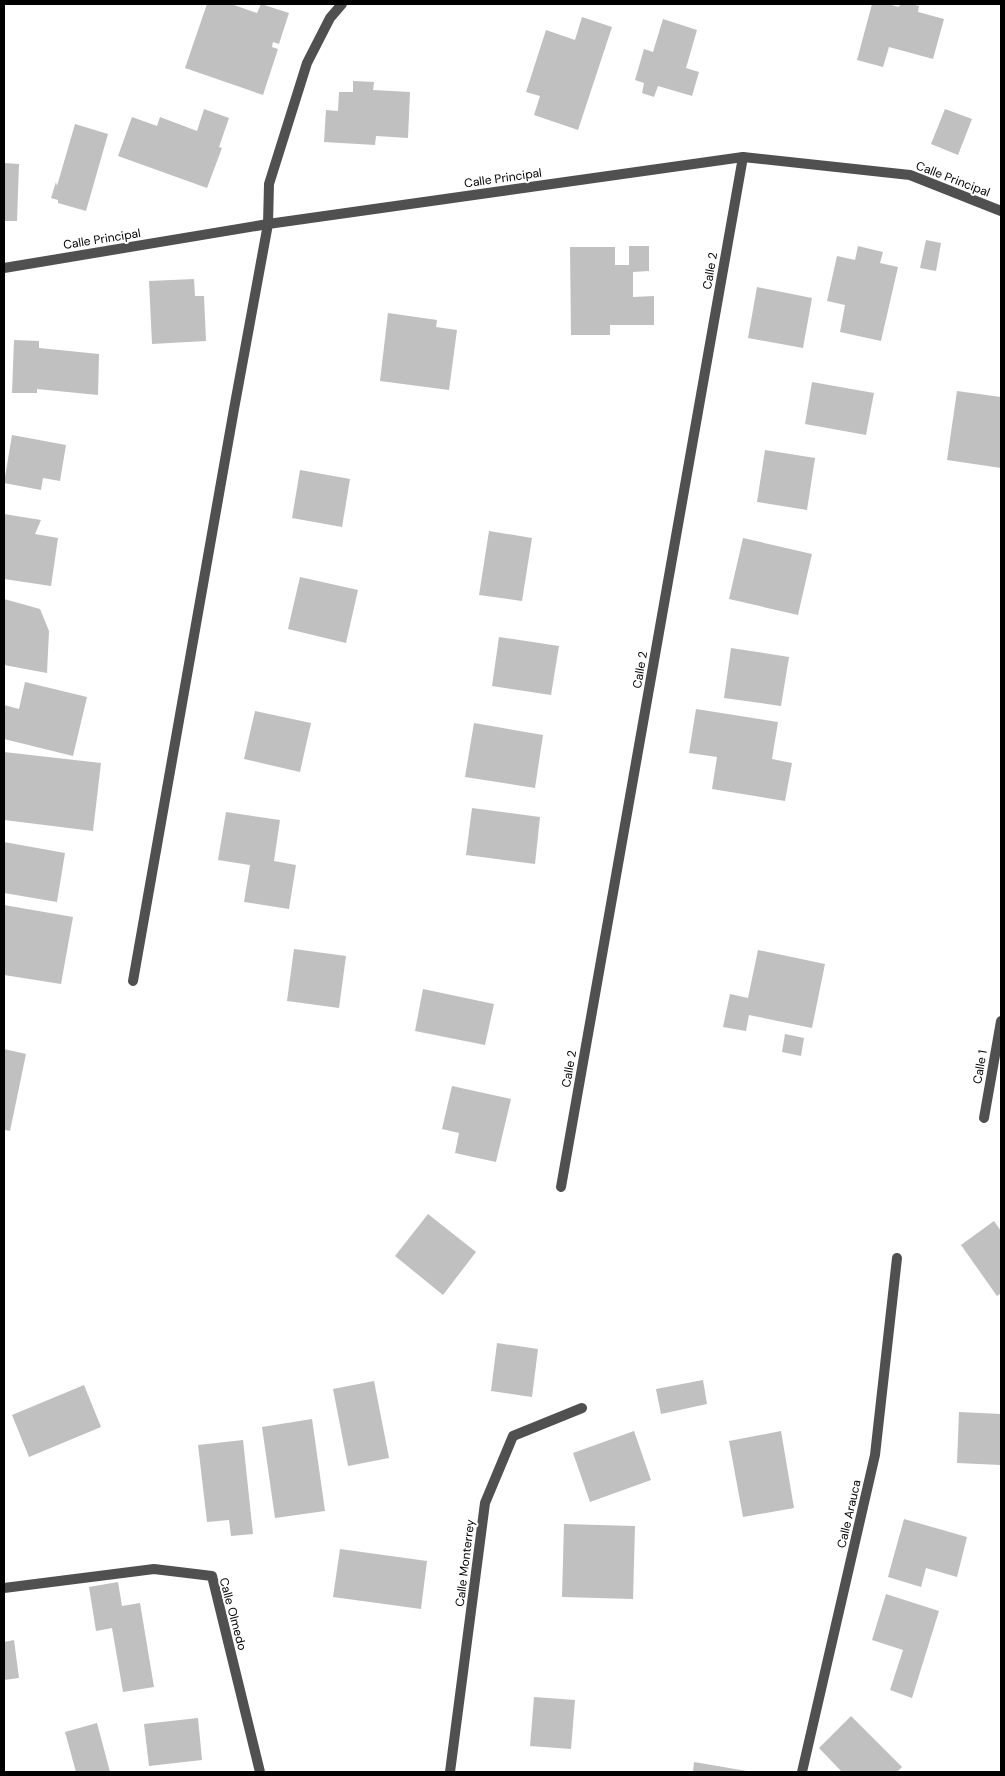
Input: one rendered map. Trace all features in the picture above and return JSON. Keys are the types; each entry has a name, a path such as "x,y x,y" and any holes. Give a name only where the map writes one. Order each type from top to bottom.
{"street":[{"path":"133,981 230,428 268,224 269,184 307,62 330,18 342,4"},
{"name":"Calle Principal","path":"4,268 268,224 743,157 910,176 1001,211"},
{"name":"Calle 2","path":"561,1187 743,157"},
{"name":"Calle 1","path":"984,1118 1001,1021"},
{"name":"Calle Arauca","path":"802,1772 875,1455 897,1258"},
{"name":"Calle Monterrey","path":"450,1772 485,1503 513,1436 582,1408"},
{"name":"Calle Olmedo","path":"4,1588 154,1569 212,1576 260,1772"}],"building":[{"path":"207,4 231,4 257,13 261,4 289,13 279,44 273,42 272,47 278,49 263,95 185,68"},
{"path":"872,4 888,4 899,7 900,4 912,4 919,6 918,12 944,19 933,59 889,47 883,67 857,60"},
{"path":"582,17 612,27 578,130 534,115 540,96 526,92 546,30 575,40"},
{"path":"663,19 697,30 686,68 699,72 692,96 658,86 654,97 642,93 644,83 635,80 644,49 653,52"},
{"path":"353,81 374,82 373,90 410,92 408,138 376,136 375,145 324,142 326,110 338,111 339,92 353,92"},
{"path":"204,109 229,118 219,147 222,148 207,188 118,156 132,117 157,126 160,117 197,131"},
{"path":"945,109 972,119 958,155 931,144"},
{"path":"75,124 108,134 86,211 58,203 58,200 51,198 56,182 57,186"},
{"path":"4,163 19,164 17,221 4,221"},
{"path":"926,240 941,243 936,271 920,268"},
{"path":"629,246 649,246 649,271 633,272 633,297 654,296 654,325 610,325 610,335 571,335 570,247 615,247 615,265 629,265"},
{"path":"858,246 883,252 880,263 898,267 881,341 840,332 845,305 827,301 837,256 855,260"},
{"path":"194,279 195,296 204,296 206,341 152,344 149,281"},
{"path":"757,287 812,298 803,348 748,338"},
{"path":"388,313 437,320 436,327 457,330 449,390 380,381"},
{"path":"14,340 39,341 39,348 99,354 98,395 37,389 37,393 12,393"},
{"path":"812,382 874,393 866,435 805,424"},
{"path":"957,391 1001,397 1001,468 947,460"},
{"path":"12,435 66,445 60,481 43,478 41,490 4,483"},
{"path":"765,450 815,458 807,510 757,502"},
{"path":"300,470 350,479 342,527 292,518"},
{"path":"4,514 41,520 35,534 58,538 51,586 4,579"},
{"path":"489,531 532,538 522,601 479,595"},
{"path":"743,538 812,554 798,615 729,599"},
{"path":"300,577 358,590 346,643 288,629"},
{"path":"4,599 40,609 49,631 47,673 4,665"},
{"path":"499,637 559,646 551,695 492,686"},
{"path":"731,648 789,657 781,706 724,698"},
{"path":"25,682 87,697 73,756 4,739 4,705 19,709"},
{"path":"696,709 778,722 772,759 792,763 785,801 712,789 717,757 689,753"},
{"path":"255,711 311,723 300,772 244,759"},
{"path":"474,723 543,735 535,788 465,777"},
{"path":"4,752 101,763 93,831 4,820"},
{"path":"472,808 540,817 535,864 466,855"},
{"path":"226,812 280,820 274,861 296,865 289,909 244,902 250,865 218,860"},
{"path":"4,842 65,853 57,902 4,893"},
{"path":"4,905 73,917 61,984 4,975"},
{"path":"294,949 346,956 339,1008 287,1001"},
{"path":"758,950 825,964 812,1028 749,1015 746,1031 723,1027 730,994 748,998"},
{"path":"423,989 494,1004 485,1045 415,1031"},
{"path":"785,1034 804,1038 801,1056 782,1052"},
{"path":"4,1049 26,1054 10,1131 4,1130"},
{"path":"452,1086 511,1099 496,1162 455,1153 459,1133 442,1129"},
{"path":"428,1214 476,1252 443,1295 395,1256"},
{"path":"994,1221 1001,1231 1001,1293 997,1296 961,1245"},
{"path":"497,1343 538,1349 532,1397 491,1391"},
{"path":"703,1380 707,1404 661,1414 656,1389"},
{"path":"374,1381 389,1458 348,1466 333,1389"},
{"path":"84,1385 101,1427 29,1457 12,1415"},
{"path":"959,1412 1001,1414 1001,1465 957,1463"},
{"path":"312,1419 325,1511 275,1518 262,1427"},
{"path":"634,1431 651,1480 590,1502 573,1453"},
{"path":"781,1431 794,1508 743,1517 729,1441"},
{"path":"243,1440 253,1534 231,1536 229,1520 207,1522 198,1445"},
{"path":"904,1519 967,1537 957,1577 926,1568 921,1587 888,1577"},
{"path":"564,1524 635,1526 633,1599 562,1597"},
{"path":"340,1549 427,1561 421,1609 333,1597"},
{"path":"118,1582 122,1606 140,1603 154,1687 123,1692 112,1628 96,1631 89,1587"},
{"path":"886,1594 939,1611 912,1698 890,1690 903,1650 872,1640"},
{"path":"14,1640 19,1678 4,1680 4,1642"},
{"path":"534,1697 575,1700 571,1749 530,1746"},
{"path":"851,1716 902,1767 897,1772 842,1772 819,1748"},
{"path":"198,1718 202,1760 149,1766 144,1724"},
{"path":"97,1723 110,1772 76,1772 65,1732"},
{"path":"694,1762 747,1771 747,1772 693,1772"}]}
